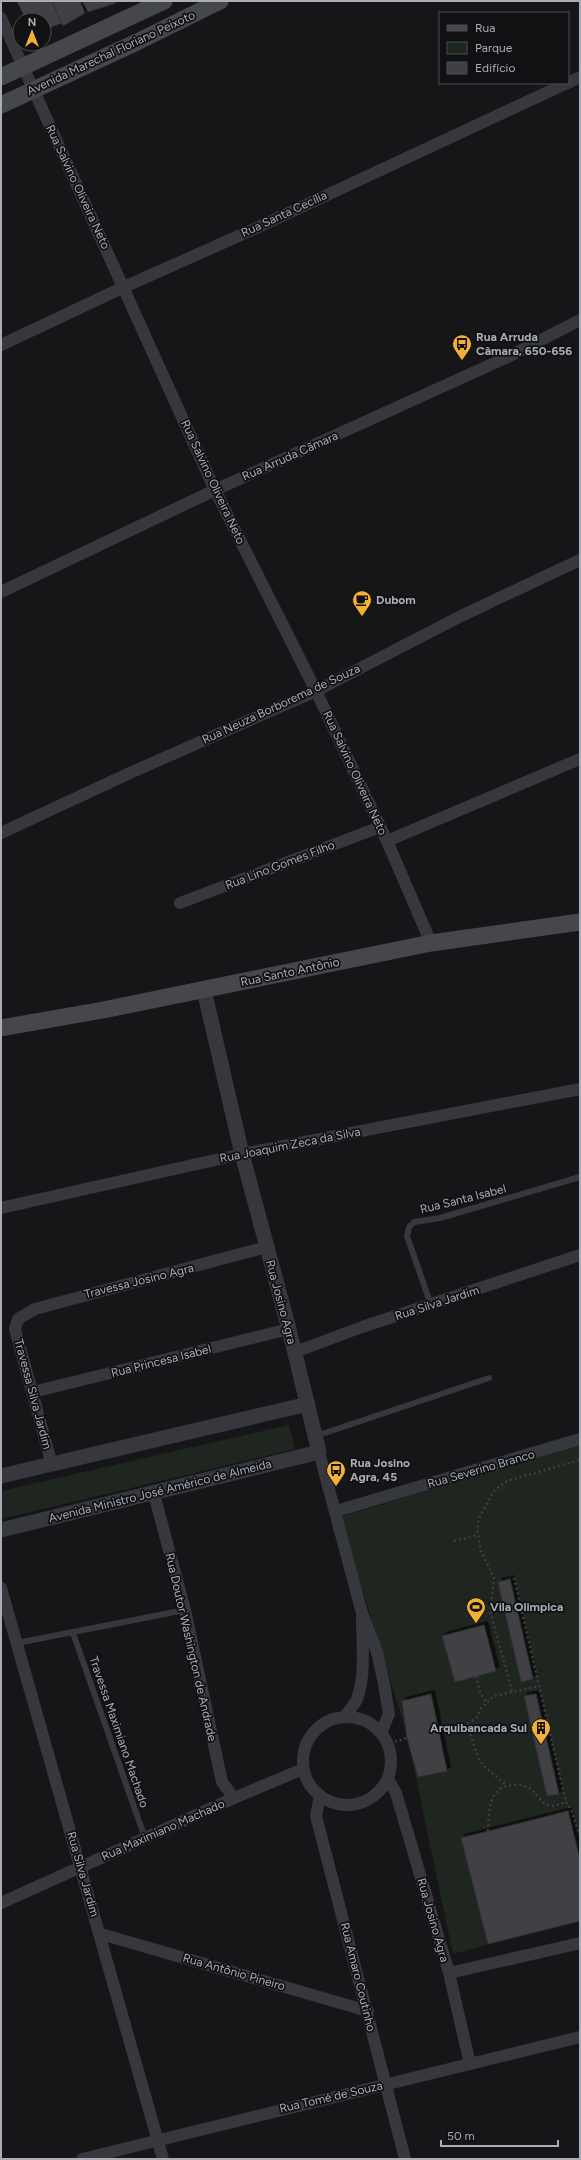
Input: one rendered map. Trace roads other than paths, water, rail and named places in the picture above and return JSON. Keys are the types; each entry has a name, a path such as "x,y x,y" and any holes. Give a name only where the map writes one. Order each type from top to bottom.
{"main road":[{"name":"Avenida Marechal Floriano Peixoto","path":"1,77 164,1"},
{"name":"Avenida Marechal Floriano Peixoto","path":"1,105 220,1"},
{"name":"Rua Santo Antônio","path":"1,1028 103,1010 431,943 580,922"}],"street":[{"name":"Rua Salvino Oliveira Neto","path":"1,18 215,490 316,691 387,841 431,943"},
{"name":"Rua Santa Cecília","path":"569,82 580,77"},
{"name":"Rua Santa Cecília","path":"1,346 124,287 252,230 566,84"},
{"name":"Rua Arruda Cãmara","path":"1,592 215,490 510,356 580,320"},
{"name":"Rua Neuza Borborema de Souza","path":"1,833 132,772 316,691 461,616 580,560"},
{"path":"387,841 580,759"},
{"name":"Rua Lino Gomes Filho","path":"180,903 380,827"},
{"name":"Rua Josino Agra","path":"204,990 242,1154 295,1352 319,1452 336,1511 362,1613 377,1652 389,1714 381,1733"},
{"name":"Rua Joaquim Zeca da Silva","path":"1,1208 242,1154 580,1089"},
{"name":"Travessa Josino Agra","path":"15,1323 22,1315 35,1309 266,1247"},
{"name":"Rua Silva Jardim","path":"295,1352 580,1255"},
{"name":"Travessa Silva Jardim","path":"15,1323 15,1329 52,1465"},
{"name":"Rua Princesa Isabel","path":"33,1392 289,1329"},
{"path":"1,1476 308,1404"},
{"name":"Rua Severino Branco","path":"336,1511 580,1440"},
{"name":"Avenida Ministro José Américo de Almeida","path":"1,1530 154,1494 319,1452"},
{"name":"Rua Doutor Washington de Andrade","path":"154,1494 185,1610 222,1782 234,1798"},
{"name":"Rua Silva Jardim","path":"1,1588 80,1867 101,1934 163,2159"},
{"name":"Rua Josino Agra","path":"344,1717 356,1701 361,1682 363,1661 362,1613"},
{"path":"344,1717 359,1719 372,1725 381,1733 388,1744 391,1765 388,1779 380,1791 369,1799 356,1804 342,1805 329,1801 320,1796 308,1783 304,1769 303,1754 308,1740 317,1729 330,1721 344,1717"},
{"name":"Rua Maximiano Machado","path":"1,1903 234,1798 304,1769"},
{"name":"Rua Josino Agra","path":"388,1779 396,1793 449,1973 470,2064"},
{"name":"Rua Amaro Coutinho","path":"320,1796 316,1816 368,2011 385,2085 405,2159"},
{"name":"Rua Antônio Pineiro","path":"101,1934 368,2011"},
{"path":"449,1973 580,1943"},
{"name":"Rua Tomé de Souza","path":"82,2159 580,2037"}],"lane":[{"name":"Rua Santa Isabel","path":"431,1305 407,1236 409,1227 414,1222 440,1218 580,1177"},
{"path":"316,1436 489,1378"},
{"path":"17,1643 185,1610"},
{"name":"Travessa Maximiano Machado","path":"73,1632 145,1838"}],"place":[{"name":"Rua Arruda Câmara, 650-656","path":"462,361"},
{"name":"Dubom","path":"362,617"},
{"name":"Rua Josino Agra, 45","path":"336,1487"},
{"name":"Vila Olimpica","path":"476,1624"},
{"name":"Arquibancada Sul","path":"541,1745"}]}
